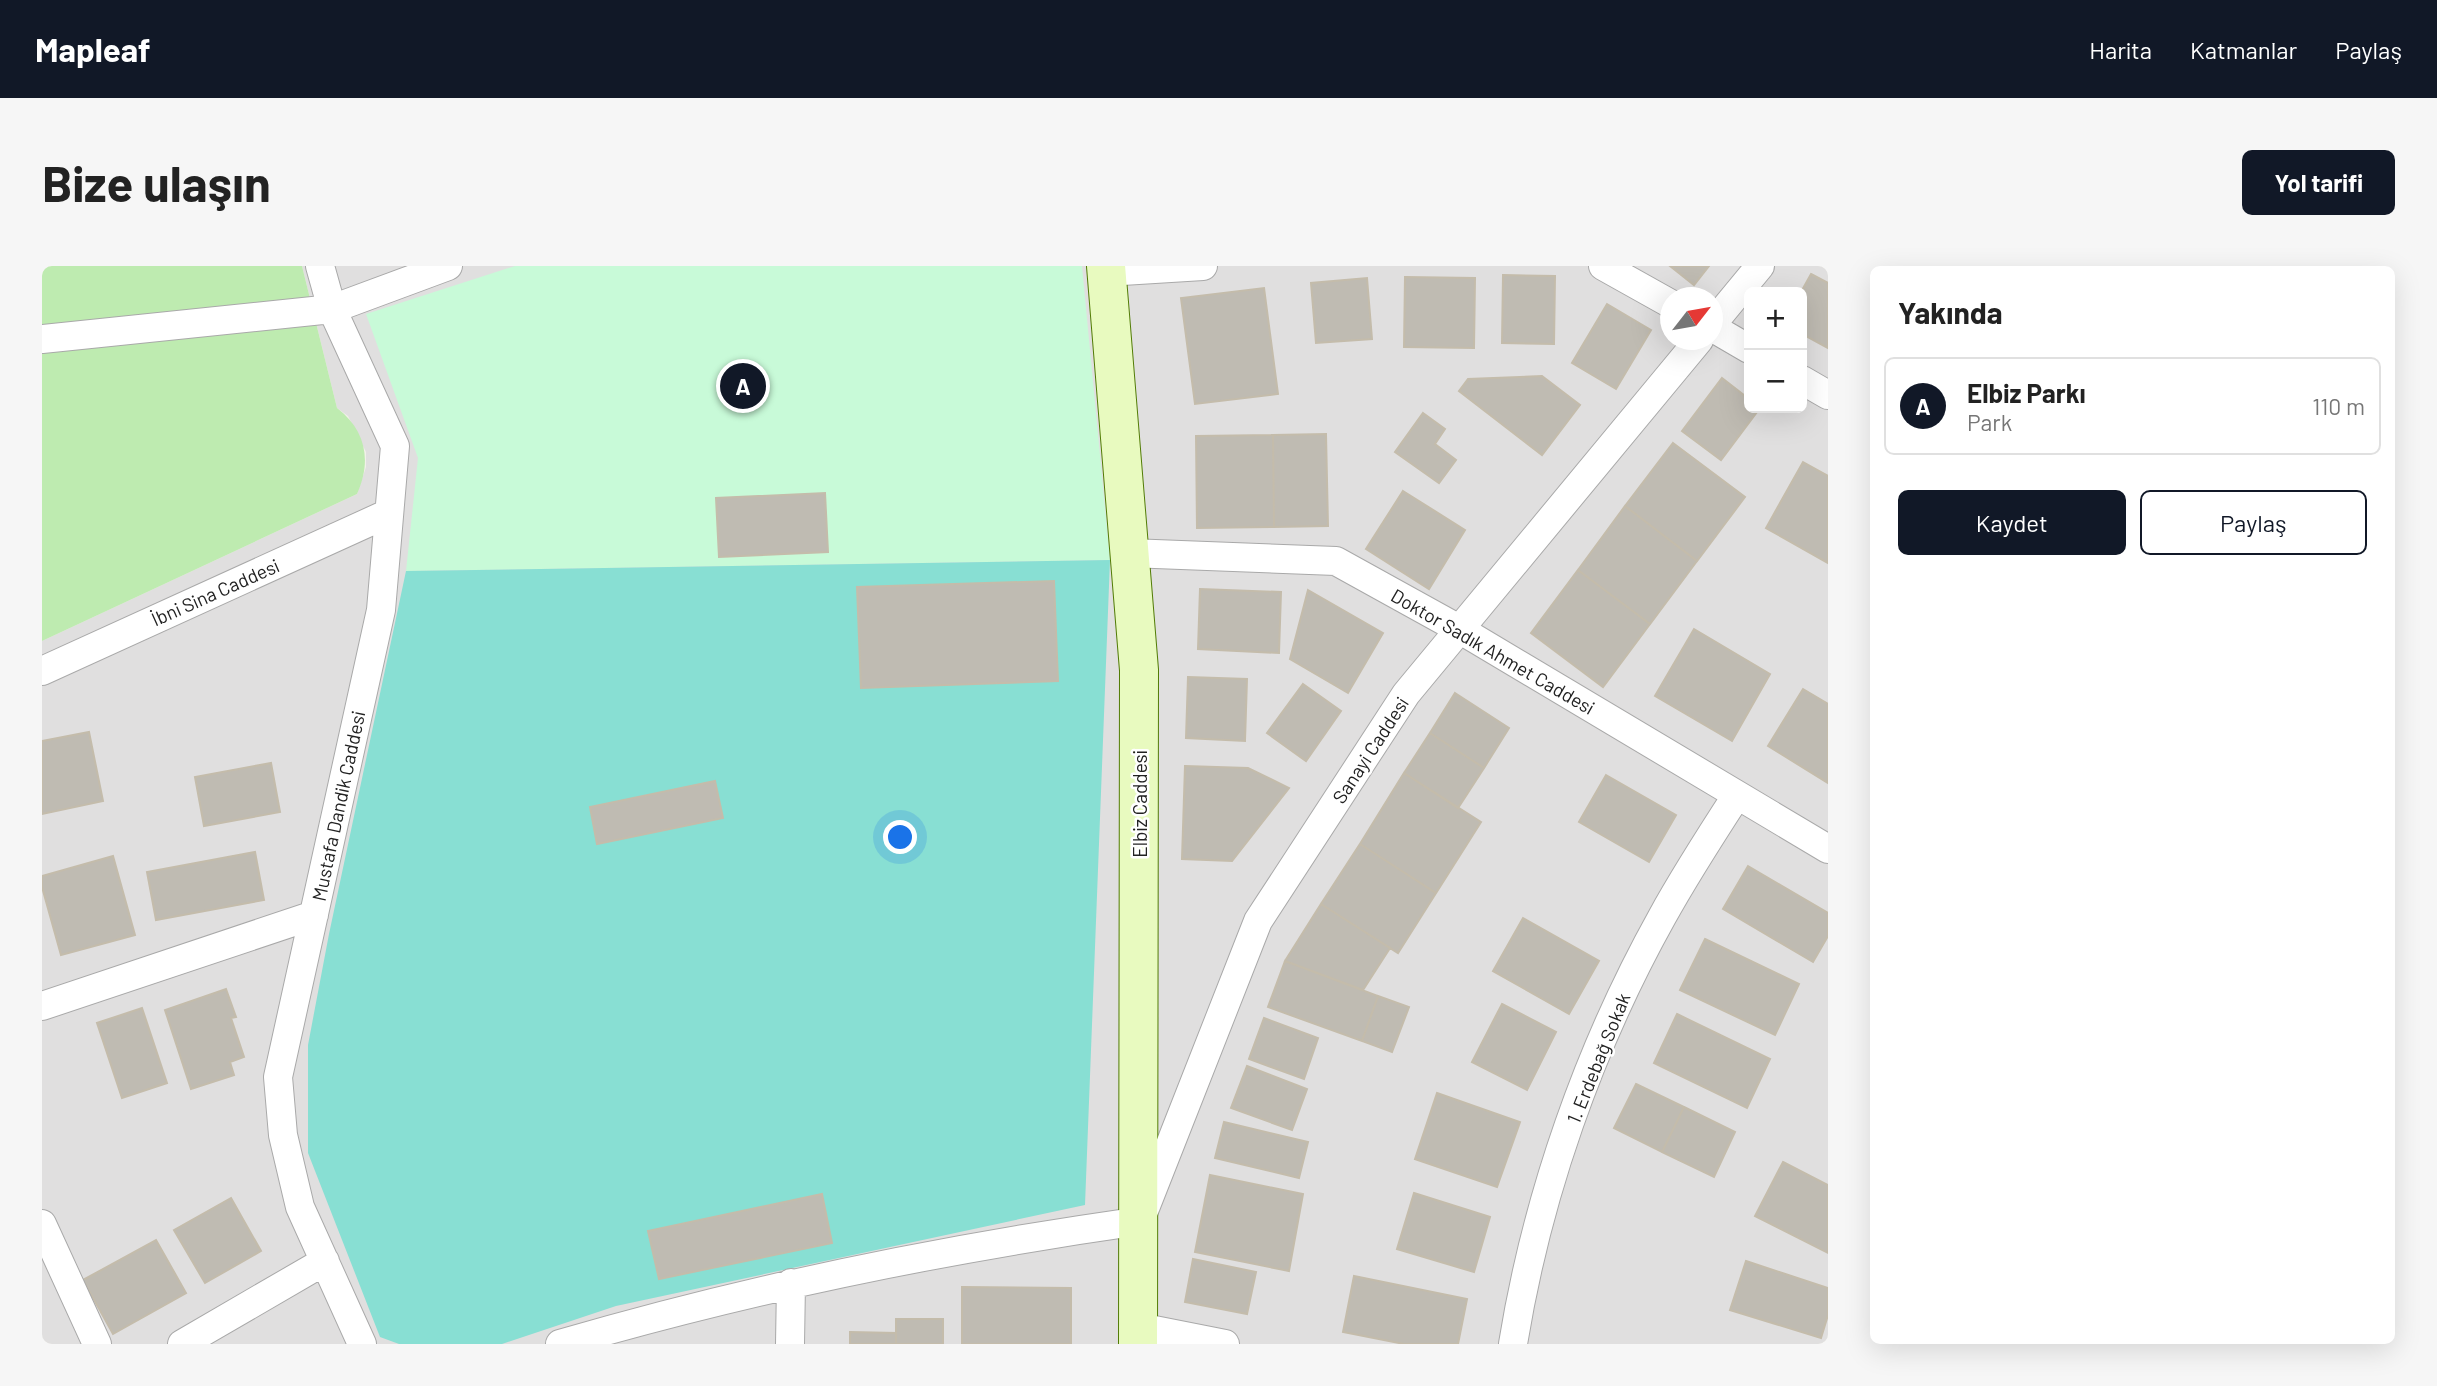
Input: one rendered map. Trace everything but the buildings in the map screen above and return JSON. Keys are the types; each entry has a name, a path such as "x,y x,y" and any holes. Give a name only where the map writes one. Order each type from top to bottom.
{"street":[{"name":"Mustafa Dandik Caddesi","path":"320,266 332,309 396,446 381,610 278,1077 283,1135 300,1207 362,1344"},
{"path":"42,339 332,309 448,266"},
{"path":"1106,269 1203,266"},
{"path":"1603,266 1660,298"},
{"path":"1723,313 1760,266"},
{"name":"Elbiz Caddesi","path":"1106,269 1139,670 1138,1336"},
{"path":"1723,332 1744,346"},
{"name":"Sanayi Caddesi","path":"1140,1221 1258,921 1406,694 1691,350"},
{"path":"1807,383 1828,395"},
{"name":"İbni Sina Caddesi","path":"42,671 389,513"},
{"name":"Doktor Sadık Ahmet Caddesi","path":"1129,553 1336,561 1459,629 1828,849"},
{"name":"1. Erdebağ Sokak","path":"1513,1344 1531,1256 1550,1186 1572,1117 1599,1049 1661,918 1737,794"},
{"path":"42,1006 314,915"},
{"path":"560,1344 791,1283 1015,1239 1140,1221"},
{"path":"42,1224 97,1344"},
{"path":"182,1344 325,1261"},
{"path":"790,1344 791,1283"},
{"path":"1138,1336 1226,1344"}],"shaded area":[{"path":"302,266 1828,266 1828,1344 42,1344 42,641 357,494 366,467 366,452 348,416 337,408"},
{"path":"1110,560 1085,1205 616,1306 502,1344 399,1344 380,1337 308,1153 308,1045 406,571"}],"green space":[{"path":"42,266 302,266 337,408 354,426 364,447 364,470 357,494 42,641"},
{"path":"515,266 1082,266 1110,560 406,571 418,458 366,314"}],"place":[{"name":"Elbiz Parkı","path":"743,386"}]}
